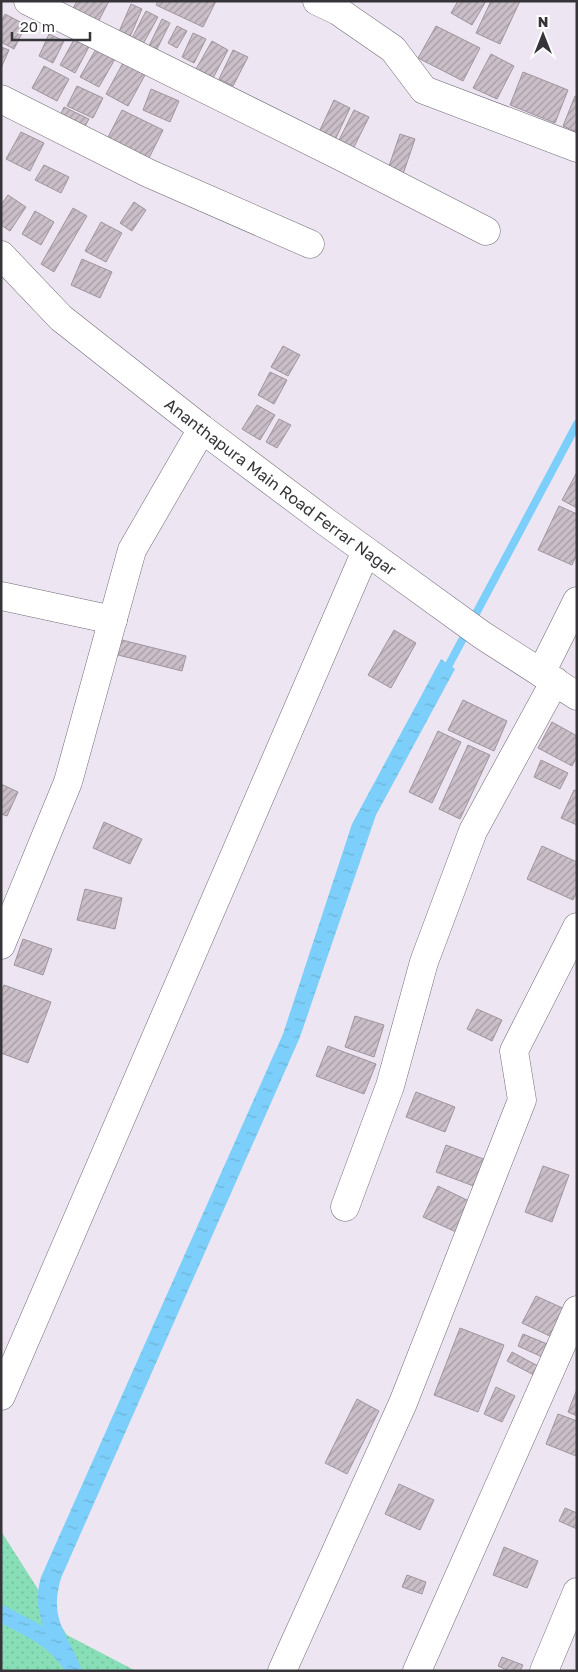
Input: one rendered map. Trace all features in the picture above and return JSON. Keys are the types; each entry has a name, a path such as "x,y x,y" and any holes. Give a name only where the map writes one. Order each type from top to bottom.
{"street":[{"path":"28,1 344,158 486,231"},
{"path":"317,1 338,11 393,49 424,90 577,148"},
{"path":"1,99 148,173 310,244"},
{"name":"Ananthapura Main Road Ferrar Nagar","path":"1,255 62,318 202,429 482,635 557,683"},
{"path":"1,946 68,782 132,550 202,429"},
{"path":"1,1396 366,551"},
{"path":"1,596 113,620"},
{"path":"345,1207 390,1086 424,962 473,831 557,683 577,601"},
{"path":"282,1671 403,1403 522,1100 514,1051 577,927"},
{"path":"418,1671 577,1310"},
{"path":"544,1671 577,1592"}],"green space":[{"path":"1,1531 67,1635 136,1671 1,1671"}],"water":[{"path":"441,659 455,669 376,815 300,1037 61,1578 57,1606 59,1617 82,1671 65,1671 59,1662 44,1648 1,1623 1,1604 43,1626 38,1602 41,1577 283,1034 352,824"}],"building":[{"path":"77,1 109,1 97,24 72,10"},
{"path":"158,1 216,1 203,27 156,5"},
{"path":"458,1 486,1 472,25 451,13"},
{"path":"491,1 520,1 500,44 476,33"},
{"path":"131,4 142,9 129,39 118,34"},
{"path":"146,11 158,17 143,44 132,38"},
{"path":"5,14 26,25 14,49 1,42 1,22"},
{"path":"162,19 170,23 156,51 148,48"},
{"path":"177,26 187,31 177,48 168,43"},
{"path":"436,26 480,48 463,81 418,58"},
{"path":"193,33 206,39 194,63 182,57"},
{"path":"49,34 64,41 53,63 39,56"},
{"path":"76,36 91,43 75,73 60,65"},
{"path":"212,41 228,50 213,78 196,69"},
{"path":"1,47 9,50 1,68"},
{"path":"96,49 115,59 99,87 80,77"},
{"path":"233,50 248,57 233,86 219,79"},
{"path":"491,54 514,66 497,99 473,88"},
{"path":"123,63 145,75 128,106 106,94"},
{"path":"44,66 69,79 57,101 32,88"},
{"path":"523,72 568,90 555,123 510,105"},
{"path":"77,86 103,98 93,118 67,106"},
{"path":"151,89 179,101 170,122 143,110"},
{"path":"575,96 577,97 577,132 563,126"},
{"path":"334,100 350,108 335,140 319,132"},
{"path":"64,107 89,119 83,130 59,118"},
{"path":"122,110 163,130 147,162 106,141"},
{"path":"354,110 369,117 353,149 338,142"},
{"path":"21,132 44,143 30,171 6,159"},
{"path":"400,134 415,139 401,180 386,175"},
{"path":"44,165 69,177 61,193 35,180"},
{"path":"8,195 26,207 10,231 1,225 1,205"},
{"path":"134,202 146,210 132,231 120,223"},
{"path":"73,208 87,216 54,272 41,264"},
{"path":"35,211 54,222 41,245 22,234"},
{"path":"101,222 122,233 106,262 85,251"},
{"path":"82,259 112,272 100,298 71,285"},
{"path":"283,346 300,355 288,376 271,367"},
{"path":"270,372 287,380 274,404 258,395"},
{"path":"257,405 275,415 260,440 242,429"},
{"path":"279,419 291,425 277,448 266,442"},
{"path":"577,472 577,508 562,500"},
{"path":"559,506 577,514 577,554 572,565 538,550"},
{"path":"394,630 416,643 391,688 368,675"},
{"path":"110,637 186,656 182,671 106,652"},
{"path":"463,700 507,721 494,751 448,730"},
{"path":"552,722 577,736 577,757 572,766 538,748"},
{"path":"438,731 461,742 432,803 409,792"},
{"path":"468,745 490,755 460,819 439,809"},
{"path":"541,760 568,773 560,789 534,777"},
{"path":"1,784 18,792 7,816 1,814"},
{"path":"574,790 577,791 577,825 561,818"},
{"path":"104,822 142,839 130,864 93,848"},
{"path":"542,846 577,862 577,891 573,900 527,879"},
{"path":"85,889 122,898 115,929 77,920"},
{"path":"23,939 52,949 43,975 14,965"},
{"path":"4,985 51,1002 28,1063 1,1053 1,993"},
{"path":"477,1009 502,1020 492,1041 467,1029"},
{"path":"355,1016 384,1025 374,1057 345,1047"},
{"path":"328,1046 376,1064 364,1094 316,1076"},
{"path":"416,1092 455,1107 445,1132 406,1117"},
{"path":"446,1145 489,1161 479,1188 436,1172"},
{"path":"543,1166 569,1175 552,1222 525,1212"},
{"path":"438,1186 471,1202 456,1232 423,1217"},
{"path":"536,1296 567,1310 554,1338 522,1323"},
{"path":"460,1328 504,1345 478,1412 434,1395"},
{"path":"523,1334 557,1348 551,1361 518,1346"},
{"path":"512,1352 538,1366 534,1375 507,1361"},
{"path":"496,1387 515,1396 502,1422 484,1414"},
{"path":"577,1389 577,1416 568,1412"},
{"path":"357,1399 379,1411 347,1474 325,1463"},
{"path":"558,1414 577,1421 576,1456 546,1444"},
{"path":"399,1484 434,1500 420,1530 385,1514"},
{"path":"565,1508 577,1513 577,1529 559,1521"},
{"path":"504,1547 538,1561 527,1588 493,1575"},
{"path":"407,1575 426,1582 422,1594 402,1587"},
{"path":"502,1657 523,1665 520,1671 509,1671 498,1666"}],"waterway":[{"path":"472,621 577,424"},
{"path":"445,672 467,631"}]}
